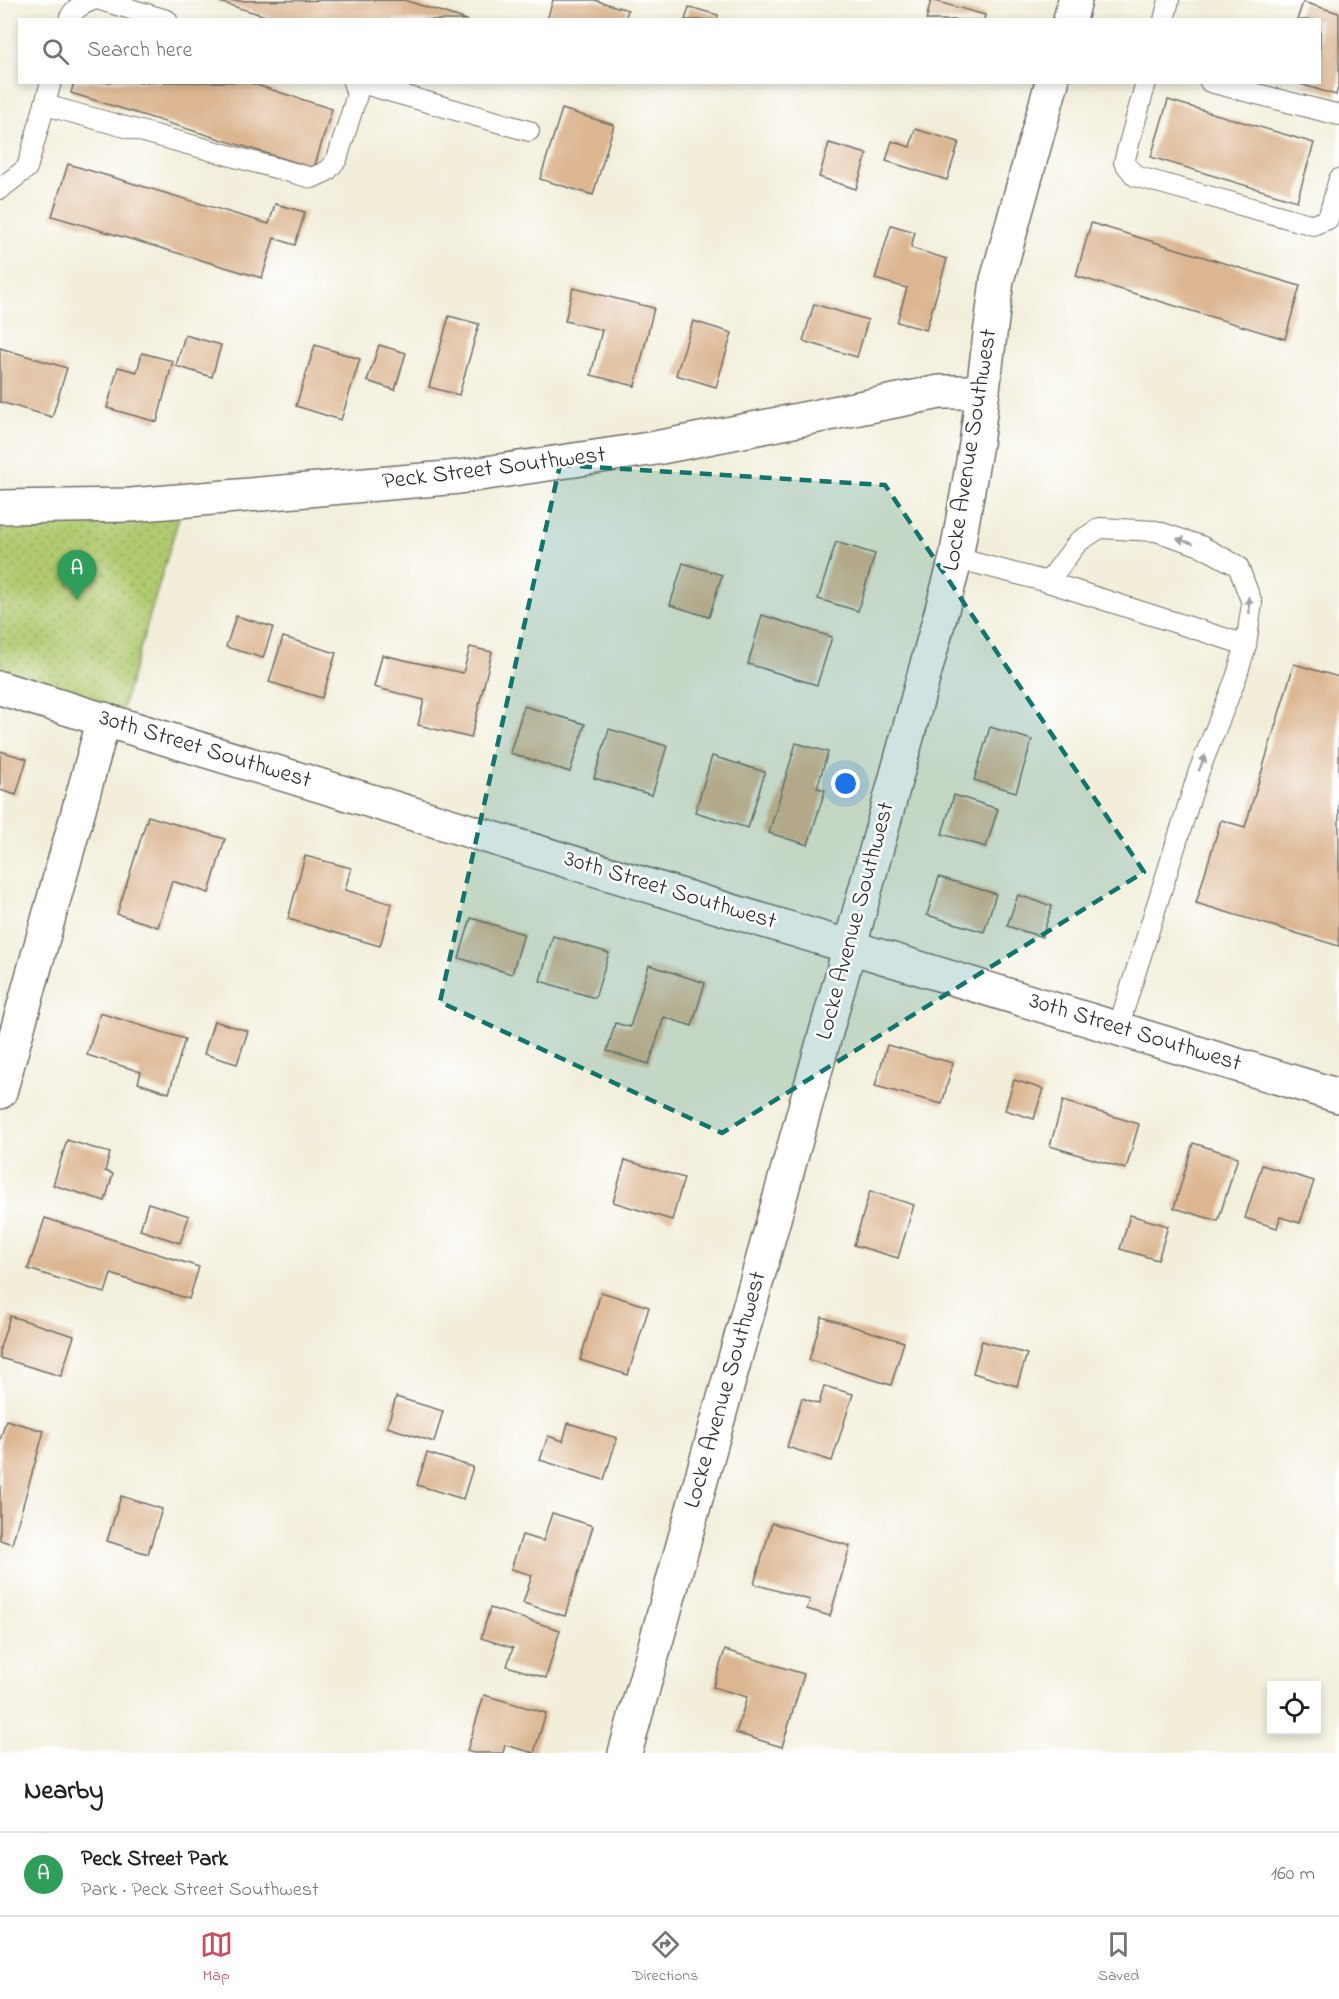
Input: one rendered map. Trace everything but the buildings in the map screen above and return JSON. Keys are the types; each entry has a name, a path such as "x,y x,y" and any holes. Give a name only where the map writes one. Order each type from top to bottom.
{"street":[{"path":"1070,18 1075,0"},
{"name":"Locke Avenue Southwest","path":"625,1753 956,558 976,444 997,280 1051,84"},
{"name":"Peck Street Southwest","path":"0,507 131,505 459,477 656,448 940,392 983,392"},
{"name":"30th Street Southwest","path":"0,688 1339,1096"},
{"path":"0,1092 104,719"}],"lane":[{"path":"70,18 81,4 93,0"},
{"path":"100,0 160,18"},
{"path":"1164,18 1169,0"},
{"path":"0,189 27,168 50,84"},
{"path":"45,105 312,178 327,171 337,159 357,95 355,84"},
{"path":"362,84 529,131"},
{"path":"1145,84 1124,162 1135,176 1313,225 1328,219 1339,179"},
{"path":"1218,84 1339,115"},
{"path":"1048,582 1078,542 1100,528 1156,531 1201,546 1238,566 1252,603 1246,645 1236,678 1199,771 1118,1028"},
{"path":"956,558 1048,582 1246,645"}],"highlighted area":[{"path":"560,465 885,485 1144,872 722,1133 440,1002"}],"green space":[{"path":"0,496 184,501 118,723 0,699"}],"place":[{"name":"Peck Street Park","path":"77,600"}]}
